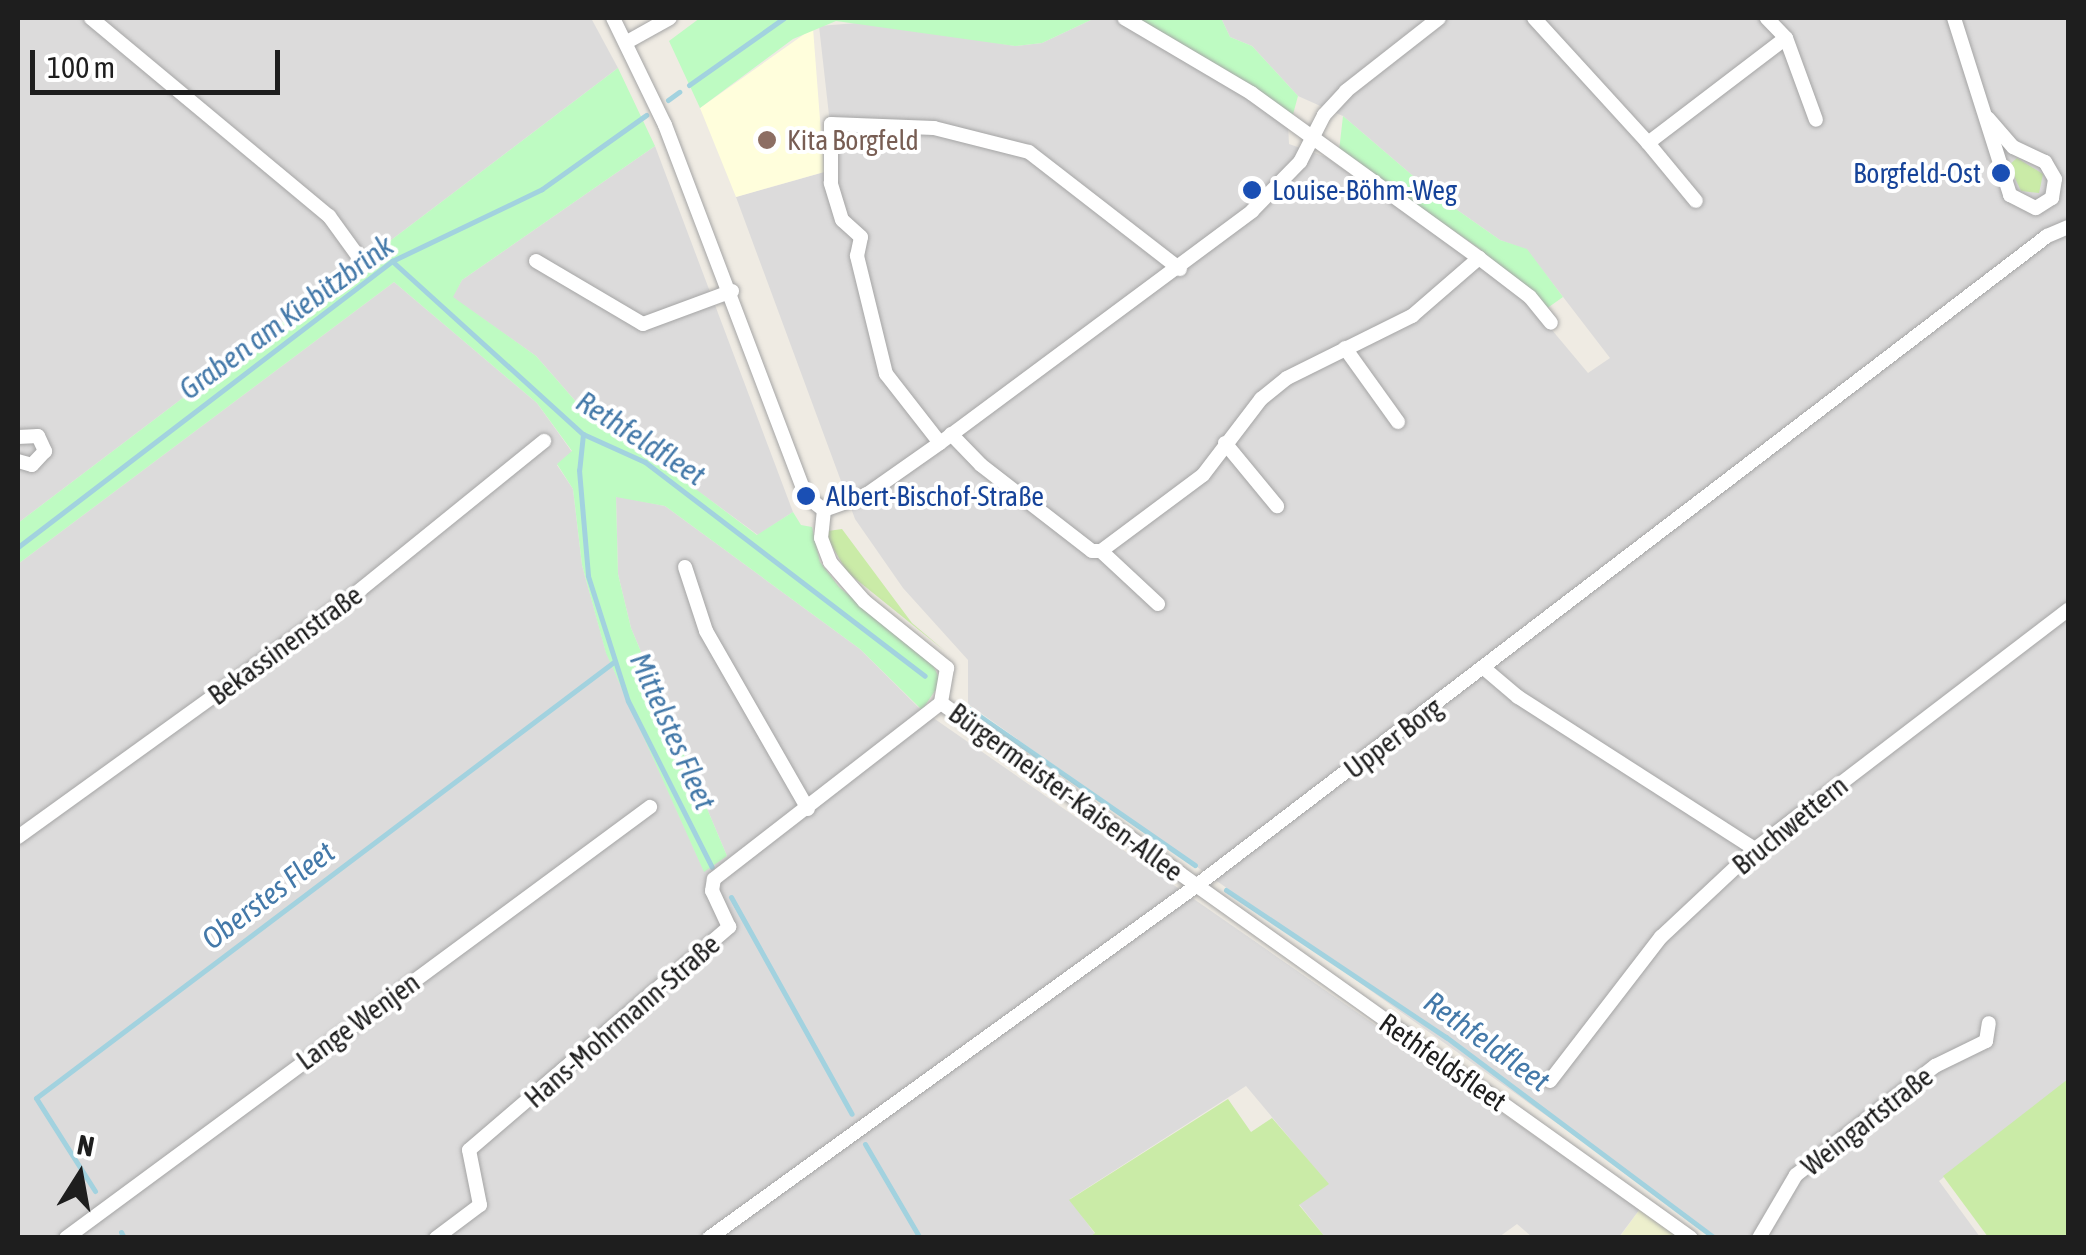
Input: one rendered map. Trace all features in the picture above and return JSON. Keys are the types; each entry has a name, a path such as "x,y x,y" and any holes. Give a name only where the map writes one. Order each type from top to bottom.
{"street":[{"path":"91,18 329,216 358,256"},
{"name":"Bürgermeister-Kaisen-Allee","path":"612,18 627,42 732,292 806,496 831,509 822,538 830,562 864,601 947,668 941,703 1196,886"},
{"path":"627,42 670,18"},
{"path":"1124,18 1206,63 1313,138 1530,297 1551,323"},
{"path":"831,509 946,439 1180,269 1282,182 1346,91 1439,18"},
{"path":"1534,18 1696,201"},
{"path":"1767,18 1786,38 1816,120"},
{"path":"1954,18 2010,195 2036,208 2047,236"},
{"path":"1648,143 1786,38"},
{"path":"1988,118 2013,147 2051,170 2052,198 2036,208"},
{"path":"1180,269 1028,152 934,128 831,124 831,183 842,220 862,237 856,256 886,374 946,439 1092,551 1101,551 1203,475 1225,443 1274,388 1412,316 1479,258"},
{"name":"Upper Borg","path":"709,1238 1196,886 1486,669 2047,236 2068,227"},
{"path":"536,261 642,324 732,292"},
{"path":"1345,348 1398,422"},
{"path":"18,438 38,436 45,452 32,465 18,460"},
{"name":"Bekassinenstraße","path":"18,837 371,582 544,441"},
{"path":"1225,443 1276,506"},
{"path":"1101,551 1158,604"},
{"path":"685,567 706,631 808,809"},
{"name":"Bruchwettern","path":"1550,1081 1661,937 1755,849 2068,610"},
{"path":"1486,669 1518,697 1755,849"},
{"name":"Hans-Mohrmann-Straße","path":"436,1238 480,1204 469,1150 729,928 712,891 714,880 941,703"},
{"name":"Lange Wenjen","path":"66,1238 650,807"},
{"name":"Rethfeldsfleet","path":"1196,886 1691,1238"},
{"name":"Weingartstraße","path":"1758,1238 1796,1176 1935,1066 1986,1041 1989,1023"}],"shaded area":[{"path":"18,18 591,18 618,68 18,523"},
{"path":"1095,18 1120,18 1288,124 1289,144 1326,157 1526,299 1588,373 1610,358 1527,250 1500,240 1433,193 1343,116 1298,96 1252,46 1230,37 1221,18 2068,18 2068,1081 1939,1181 1980,1237 1717,1237 968,704 968,660 903,588 855,519 736,197 835,169 819,26 870,22 1015,46 1042,43"},
{"name":"Kita Borgfeld","path":"813,28 824,172 736,197 700,108"},
{"path":"655,146 793,512 758,535 676,475 649,442 585,412 536,356 452,297 462,280"},
{"path":"394,282 537,403 572,452 557,465 573,489 582,565 606,652 704,871 727,856 631,628 618,574 616,496 665,506 860,649 919,708 1640,1209 1619,1237 1532,1237 1517,1224 1499,1237 1325,1237 1299,1204 1328,1184 1246,1086 1070,1199 1095,1234 1090,1237 18,1237 18,564"},
{"path":"1640,1209 1678,1237 1619,1238"}],"green space":[{"path":"700,18 1095,18 1042,43 1015,46 836,21 793,39 700,108 669,41"},
{"path":"1132,18 1221,18 1230,37 1252,46 1298,96 1292,118"},
{"path":"618,68 655,146 462,280 453,297 536,356 585,412 649,442 672,441 677,475 757,535 793,512 801,525 812,527 820,562 839,587 932,663 941,682 922,710 860,649 665,506 616,497 618,574 631,628 727,856 704,872 606,653 582,565 573,489 557,464 572,451 537,403 394,282 18,564 18,523"},
{"path":"1343,116 1433,193 1500,240 1527,249 1563,297 1546,309 1480,249 1339,151"},
{"path":"2017,158 2043,174 2039,193 2021,191 2009,165"},
{"path":"842,529 912,623 945,651 847,572 828,539 828,531"},
{"path":"2068,1079 2068,1237 1988,1237 1943,1176"},
{"path":"1228,1099 1251,1132 1272,1118 1329,1184 1299,1205 1325,1237 1090,1237 1095,1233 1069,1200"}],"waterway":[{"name":"Graben am Kiebitzbrink","path":"689,85 784,18"},
{"name":"Graben am Kiebitzbrink","path":"668,100 679,92"},
{"name":"Graben am Kiebitzbrink","path":"18,547 392,261 542,189 646,115"},
{"name":"Rethfeldfleet","path":"392,261 583,434 645,462 925,676"},
{"name":"Mittelstes Fleet","path":"583,434 579,470 588,576 628,701 712,867"},
{"name":"Oberstes Fleet","path":"95,1191 36,1098 615,661"},
{"name":"Rethfeldfleet","path":"968,708 1195,865"},
{"name":"Rethfeldfleet","path":"1226,890 1446,1037 1715,1238"},
{"name":"Mittelstes Fleet","path":"731,897 852,1114"},
{"name":"Mittelstes Fleet","path":"865,1144 920,1238"},
{"name":"Oberstes Fleet","path":"121,1232 124,1238"}],"place":[{"name":"Kita Borgfeld","path":"767,140"},
{"name":"Borgfeld-Ost","path":"2001,173"},
{"name":"Louise-Böhm-Weg","path":"1252,190"},
{"name":"Albert-Bischof-Straße","path":"806,496"}]}
